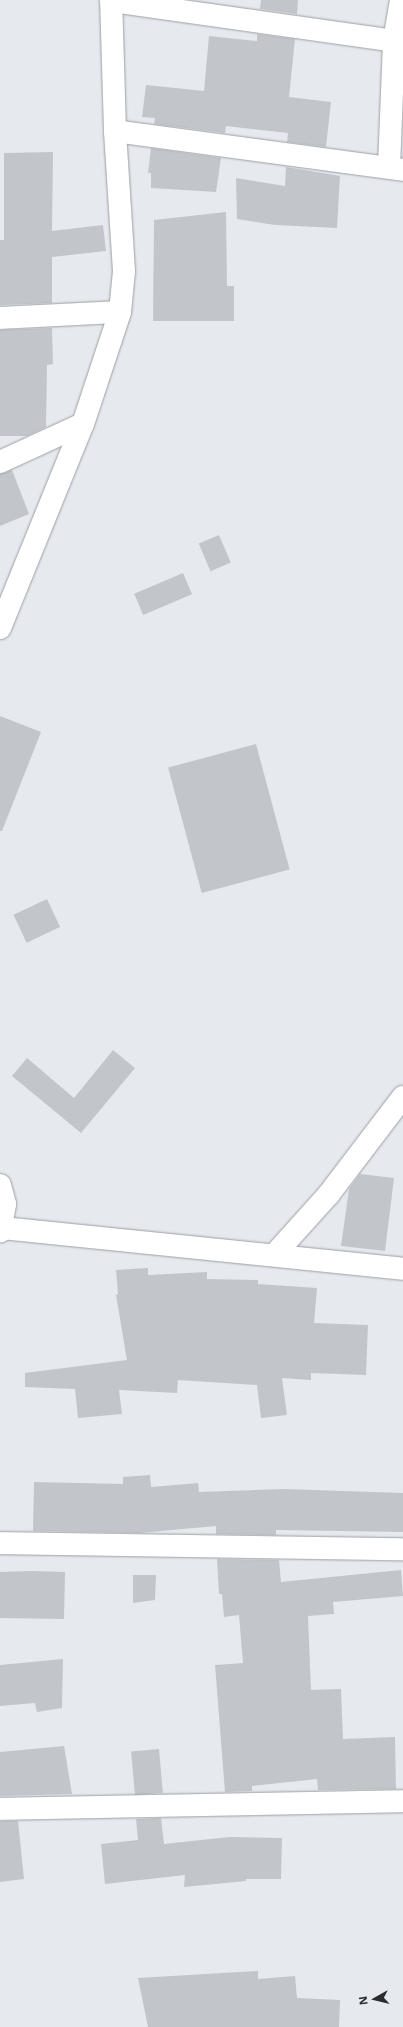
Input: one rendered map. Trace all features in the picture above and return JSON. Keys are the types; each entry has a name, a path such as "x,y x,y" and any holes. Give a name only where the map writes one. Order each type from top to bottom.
{"street":[{"path":"115,132 396,168 401,0"},
{"path":"0,628 83,424 120,312 124,271 115,132 111,1 399,41"},
{"path":"0,318 120,312"},
{"path":"0,462 83,424"},
{"path":"275,1254 329,1194 403,1097"},
{"path":"0,1185 5,1204 1,1230 275,1254 403,1269"},
{"path":"0,1543 403,1549"},
{"path":"0,1809 403,1801"}],"building":[{"path":"261,0 298,0 297,14 260,9"},
{"path":"257,34 295,39 289,97 331,102 326,147 287,142 288,133 226,126 225,133 154,124 155,118 142,117 146,85 204,91 209,36 257,41"},
{"path":"151,148 221,158 216,192 151,188 151,173 148,173"},
{"path":"53,152 52,231 103,225 106,251 52,257 52,303 0,305 0,240 4,240 4,153"},
{"path":"286,167 340,176 337,228 275,225 237,219 236,178 285,186"},
{"path":"226,212 227,286 234,286 234,321 153,321 154,220"},
{"path":"52,328 53,364 47,365 46,427 27,436 0,436 0,330"},
{"path":"12,470 29,514 0,526 0,474"},
{"path":"219,535 231,563 210,571 199,544"},
{"path":"183,573 192,594 143,615 134,594"},
{"path":"0,716 41,732 2,831 0,831"},
{"path":"256,744 290,870 202,893 168,768"},
{"path":"47,899 60,927 27,943 13,915"},
{"path":"113,1050 135,1068 81,1133 12,1076 27,1058 74,1098"},
{"path":"360,1174 394,1178 385,1251 341,1246 349,1189"},
{"path":"148,1268 148,1275 207,1272 207,1279 258,1280 258,1284 317,1288 314,1323 368,1325 366,1375 311,1373 311,1380 282,1378 287,1415 261,1418 257,1385 178,1380 177,1393 119,1390 122,1414 78,1418 75,1389 25,1387 25,1373 127,1360 116,1295 118,1294 116,1270"},
{"path":"150,1475 151,1487 198,1483 199,1492 284,1489 403,1493 403,1532 276,1530 276,1535 216,1534 216,1526 139,1533 33,1531 34,1482 123,1484 123,1477"},
{"path":"217,1559 279,1560 281,1582 401,1570 403,1596 333,1602 334,1614 308,1616 311,1690 341,1689 343,1739 395,1737 396,1789 318,1790 317,1779 252,1786 252,1791 225,1792 215,1665 243,1663 239,1615 224,1617 222,1594 219,1594"},
{"path":"0,1572 65,1572 64,1619 0,1618"},
{"path":"133,1575 156,1575 155,1600 133,1603"},
{"path":"63,1659 62,1708 37,1712 35,1703 0,1706 0,1665"},
{"path":"64,1746 72,1794 0,1796 0,1752"},
{"path":"159,1749 163,1793 135,1795 131,1751"},
{"path":"161,1818 164,1844 229,1837 282,1838 281,1879 246,1879 246,1881 184,1887 185,1875 105,1884 101,1844 138,1840 136,1819"},
{"path":"0,1821 18,1821 24,1879 0,1882"},
{"path":"258,1971 258,1979 295,1976 297,1998 340,2000 339,2027 148,2027 138,1978"}]}
